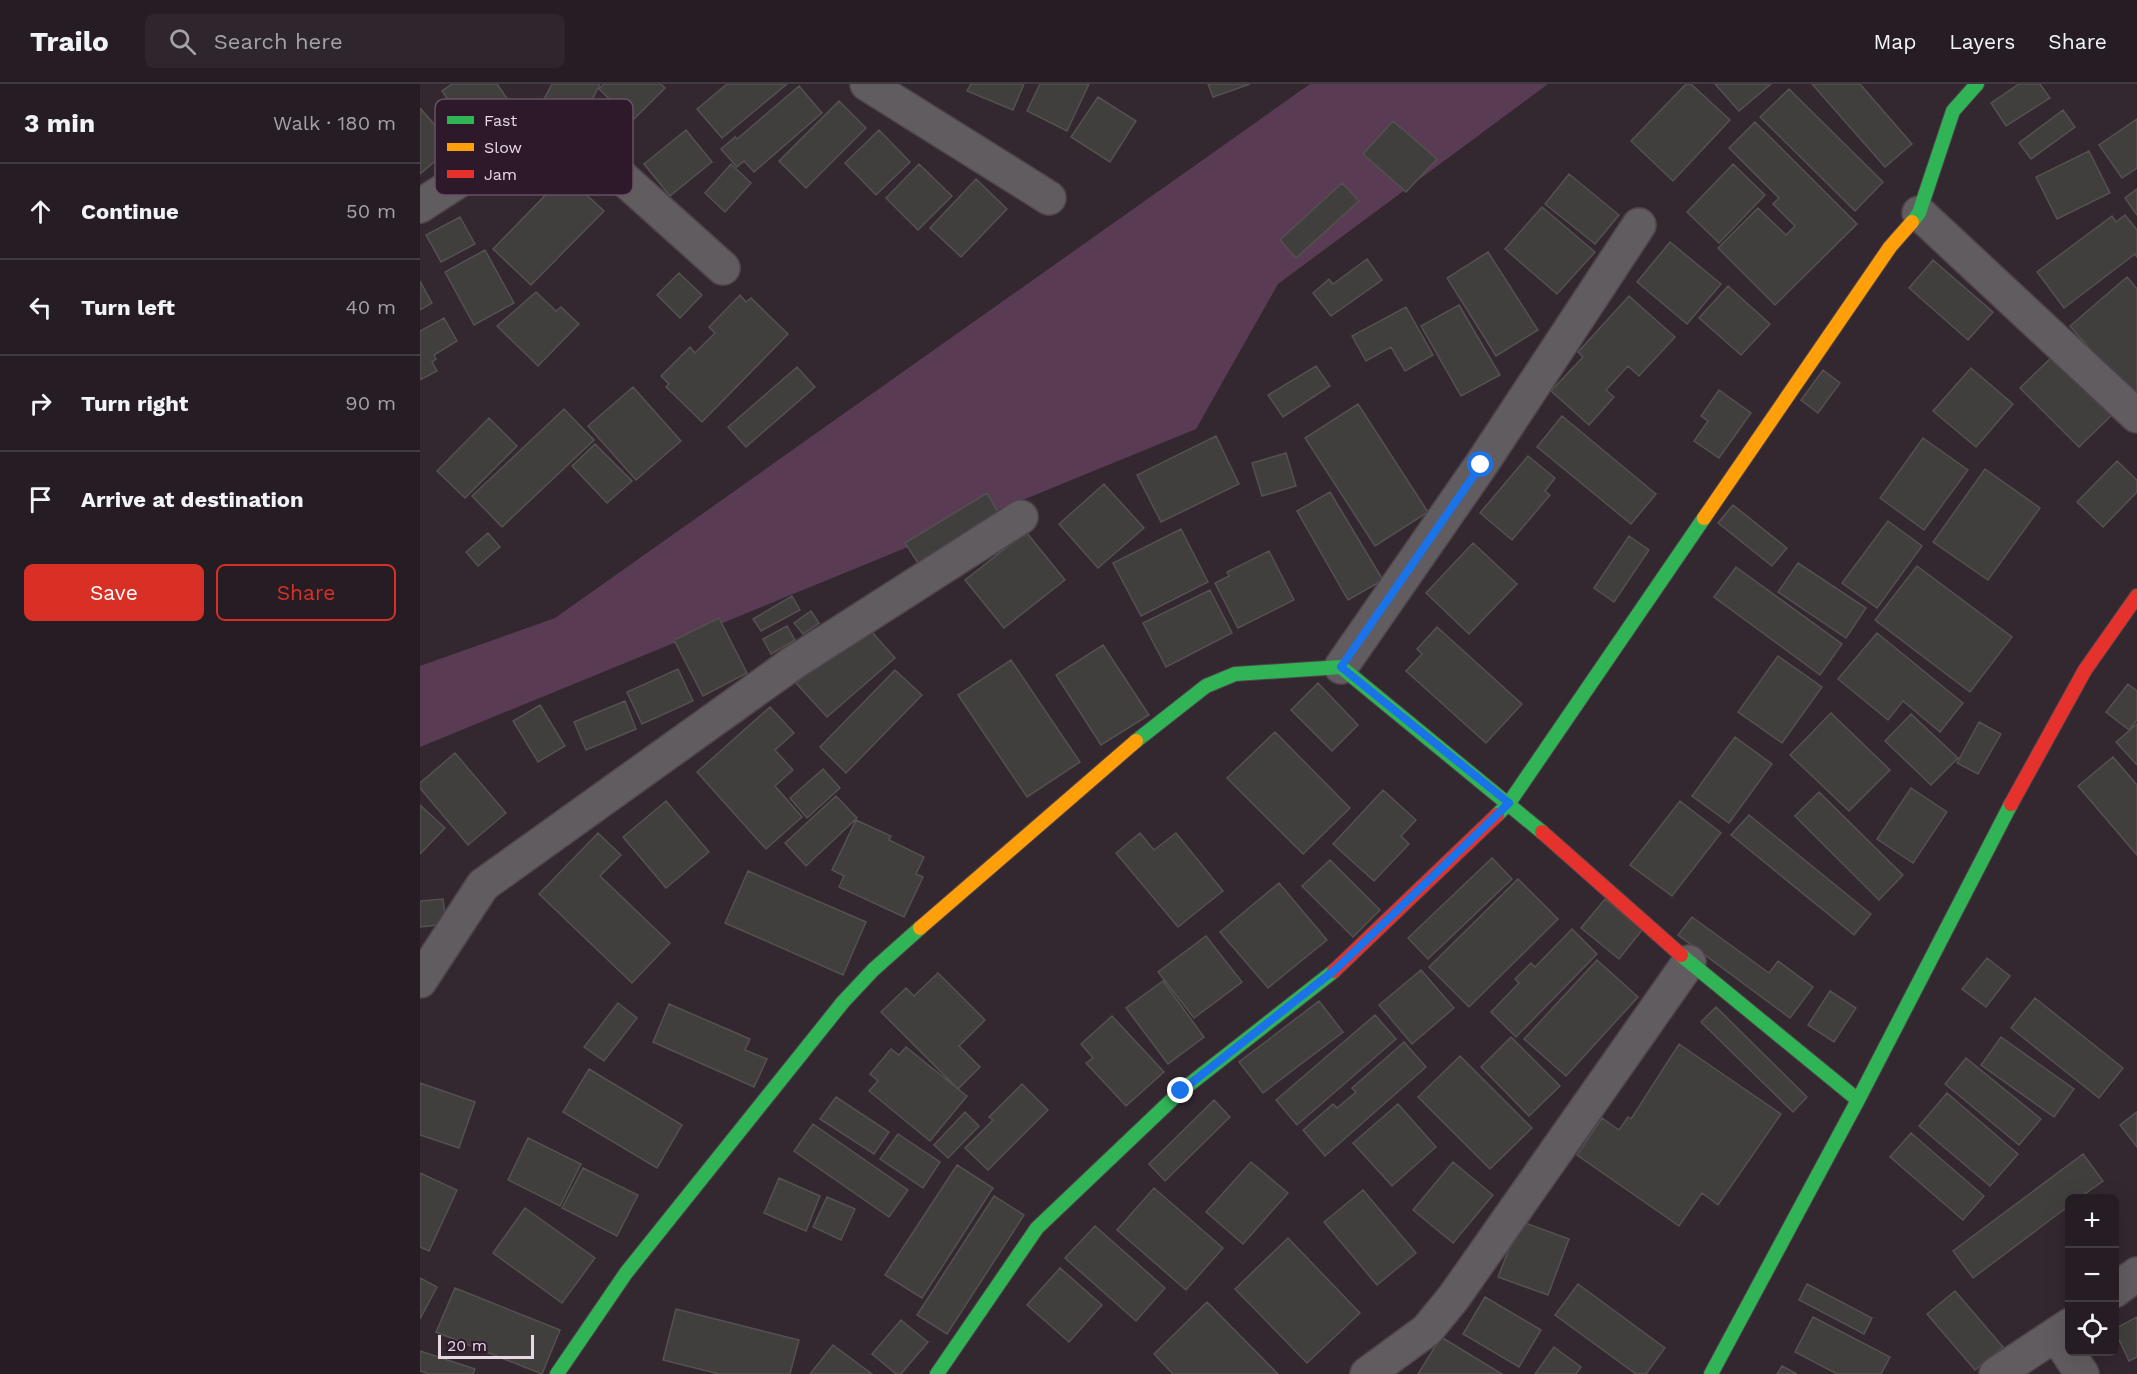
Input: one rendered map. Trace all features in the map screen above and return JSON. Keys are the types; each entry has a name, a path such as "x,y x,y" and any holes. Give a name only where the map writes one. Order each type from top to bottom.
{"street":[{"path":"867,84 1049,198"},
{"path":"937,1374 1037,1228 1181,1091 1336,969 1509,803 1890,247 1919,213 1953,111 1977,84"},
{"path":"633,187 723,268"},
{"path":"420,206 436,195"},
{"path":"1919,213 2137,416"},
{"path":"1341,667 1481,465 1639,225"},
{"path":"420,981 483,885 793,663 1021,517"},
{"path":"1711,1374 1858,1100 2034,760 2085,670 2137,596"},
{"path":"557,1374 626,1273 843,1002 873,970 1110,762 1206,686 1235,674 1341,667 1509,803 1689,962 1858,1100"},
{"path":"1367,1374 1427,1330 1454,1298 1689,962"},
{"path":"2119,1288 2137,1275"},
{"path":"1996,1374 2063,1330 2082,1374"}],"shaded area":[{"path":"1310,84 1548,84 1278,284 1196,429 420,747 420,666 555,618"}],"building":[{"path":"452,84 497,84 507,99 447,99 442,91"},
{"path":"552,84 600,84 592,99 544,99"},
{"path":"604,84 661,84 665,88 633,120 633,99 609,99 599,89"},
{"path":"727,84 787,84 722,138 697,109"},
{"path":"971,84 1024,84 1013,110 967,91"},
{"path":"1040,84 1089,84 1067,131 1027,111"},
{"path":"1208,84 1250,84 1213,97"},
{"path":"1686,84 1691,84 1730,120 1673,181 1631,141"},
{"path":"1715,84 1771,84 1739,111"},
{"path":"1812,84 1860,84 1912,144 1885,167"},
{"path":"2019,84 2040,84 2050,98 2006,126 1991,103"},
{"path":"799,86 822,113 754,172 744,161 737,167 721,149 735,137 737,139"},
{"path":"1789,89 1883,182 1855,211 1760,117"},
{"path":"1098,97 1136,121 1110,162 1071,137"},
{"path":"839,101 866,128 806,188 779,161"},
{"path":"420,108 435,125 435,161 420,174"},
{"path":"2063,110 2075,127 2031,159 2019,143"},
{"path":"2137,119 2137,168 2122,178 2099,145"},
{"path":"1393,121 1437,159 1406,192 1363,154"},
{"path":"1755,122 1857,224 1775,305 1718,248 1758,208 1786,235 1795,226 1773,204 1779,198 1729,148"},
{"path":"686,130 712,162 670,196 644,164"},
{"path":"879,130 910,162 876,195 845,163"},
{"path":"2089,151 2110,193 2057,219 2036,177"},
{"path":"731,164 751,183 725,212 705,193"},
{"path":"919,164 952,196 918,230 886,198"},
{"path":"1733,164 1765,195 1719,243 1687,212"},
{"path":"1569,174 1619,215 1595,244 1545,204"},
{"path":"976,179 1007,209 961,257 930,228"},
{"path":"1342,183 1359,201 1296,258 1280,240"},
{"path":"2137,189 2137,215 2125,198"},
{"path":"546,195 587,195 604,211 531,285 493,249"},
{"path":"1542,207 1595,252 1557,294 1505,249"},
{"path":"2125,215 2137,230 2137,257 2135,254 2064,308 2037,272 2112,216 2116,222"},
{"path":"460,217 475,244 441,262 426,235"},
{"path":"1670,242 1721,284 1687,324 1637,282"},
{"path":"485,250 514,303 474,325 445,272"},
{"path":"1488,252 1538,330 1496,356 1447,278"},
{"path":"1367,259 1382,280 1331,316 1313,293 1329,279 1333,284"},
{"path":"1933,260 1993,312 1968,340 1909,288"},
{"path":"679,273 702,295 680,318 657,295"},
{"path":"2127,277 2137,289 2137,403 2070,326"},
{"path":"420,281 432,303 420,310"},
{"path":"1728,286 1770,324 1741,355 1699,318"},
{"path":"536,292 556,311 561,307 579,324 538,366 497,326"},
{"path":"740,295 746,302 751,298 788,334 702,422 666,387 669,384 661,376 690,347 695,353 715,333 709,327"},
{"path":"1629,296 1675,337 1639,376 1628,366 1606,390 1614,397 1589,425 1551,391 1583,357 1578,352"},
{"path":"1459,305 1500,375 1461,396 1421,326"},
{"path":"1406,307 1433,355 1405,371 1391,347 1366,361 1352,336"},
{"path":"444,318 457,341 434,355 436,359 432,362 437,371 420,380 420,331"},
{"path":"2058,351 2117,410 2079,447 2020,388"},
{"path":"1316,366 1330,386 1283,417 1268,395"},
{"path":"797,367 815,387 746,447 728,427"},
{"path":"1971,368 2013,404 1976,447 1933,411"},
{"path":"1823,370 1840,383 1818,413 1801,400"},
{"path":"633,387 681,441 636,480 588,426"},
{"path":"1719,390 1751,413 1719,458 1694,441 1708,421 1701,416"},
{"path":"1358,404 1428,512 1375,546 1305,438"},
{"path":"564,409 594,440 502,527 472,496"},
{"path":"1562,416 1656,494 1631,524 1537,447"},
{"path":"489,418 517,446 465,498 437,471"},
{"path":"1216,436 1239,484 1161,522 1137,475"},
{"path":"1923,438 1968,470 1924,530 1880,498"},
{"path":"595,444 632,481 607,503 572,466"},
{"path":"1286,453 1296,486 1262,496 1252,463"},
{"path":"1528,456 1555,478 1545,491 1550,495 1512,540 1480,513"},
{"path":"2117,461 2137,480 2137,492 2103,527 2077,502"},
{"path":"1985,469 2040,508 1988,580 1933,542"},
{"path":"1104,484 1144,528 1098,568 1059,524"},
{"path":"1330,492 1383,580 1348,600 1297,511"},
{"path":"987,493 999,514 918,563 905,543"},
{"path":"1733,505 1787,548 1772,566 1718,523"},
{"path":"1888,521 1922,546 1877,608 1842,583"},
{"path":"1181,529 1208,582 1141,616 1113,563"},
{"path":"1026,532 1065,580 1004,628 965,580"},
{"path":"488,533 500,547 478,566 466,552"},
{"path":"1629,536 1649,550 1614,602 1594,588"},
{"path":"1473,543 1517,584 1469,634 1426,593"},
{"path":"1269,551 1294,600 1238,628 1215,583 1229,576 1227,572"},
{"path":"1798,563 1866,608 1846,638 1778,592"},
{"path":"1917,566 2012,637 1970,692 1875,620"},
{"path":"1736,567 1842,644 1820,675 1714,597"},
{"path":"1210,590 1232,633 1166,667 1143,623"},
{"path":"792,596 800,610 761,631 753,619"},
{"path":"811,611 819,623 803,634 794,623"},
{"path":"719,618 747,673 703,696 674,640"},
{"path":"864,623 895,658 827,717 796,683"},
{"path":"787,626 795,640 771,654 763,639"},
{"path":"1437,627 1522,704 1486,743 1406,671 1422,654 1417,649"},
{"path":"1877,633 1963,703 1940,732 1903,701 1888,720 1838,679"},
{"path":"1103,645 1149,715 1101,745 1056,675"},
{"path":"1778,656 1822,687 1782,743 1738,712"},
{"path":"1011,660 1080,762 1027,797 958,695"},
{"path":"678,669 693,701 642,724 627,692"},
{"path":"895,670 922,695 846,773 820,747"},
{"path":"1318,683 1358,725 1332,751 1291,710"},
{"path":"2128,684 2137,691 2137,720 2129,730 2106,712"},
{"path":"625,701 636,729 586,750 574,722"},
{"path":"540,705 565,746 538,762 513,721"},
{"path":"770,707 794,733 775,750 793,770 775,786 802,817 766,849 697,772"},
{"path":"1831,713 1890,770 1849,811 1790,755"},
{"path":"1911,714 1958,758 1931,785 1885,741"},
{"path":"1979,722 2001,734 1978,774 1957,763"},
{"path":"2137,724 2137,765 2116,742"},
{"path":"1275,732 1350,808 1303,854 1227,778"},
{"path":"1735,737 1772,764 1729,823 1692,796"},
{"path":"455,753 506,813 468,845 420,788 420,783"},
{"path":"2113,757 2137,785 2137,855 2078,786"},
{"path":"823,769 840,788 807,818 790,798"},
{"path":"1911,788 1947,812 1913,863 1877,839"},
{"path":"1383,790 1416,820 1401,836 1409,844 1374,881 1333,844"},
{"path":"1819,792 1903,875 1879,900 1795,816"},
{"path":"836,796 857,818 806,866 785,843"},
{"path":"666,801 709,852 666,888 623,837"},
{"path":"1680,801 1721,833 1672,896 1630,865"},
{"path":"420,805 445,828 420,854"},
{"path":"1749,815 1871,914 1854,935 1731,835"},
{"path":"856,820 891,836 889,840 924,857 916,874 923,877 904,917 839,887 844,876 832,870"},
{"path":"598,833 621,855 600,876 670,943 632,983 539,894"},
{"path":"1140,833 1154,850 1176,833 1223,891 1178,927 1116,853"},
{"path":"1492,858 1512,879 1428,959 1408,938"},
{"path":"1330,860 1380,910 1353,937 1302,886"},
{"path":"748,871 866,922 843,975 725,923"},
{"path":"1518,879 1558,919 1469,1007 1429,967"},
{"path":"1279,883 1327,940 1268,988 1220,932"},
{"path":"443,899 446,924 420,927 420,901"},
{"path":"1605,899 1642,930 1619,959 1581,928"},
{"path":"1692,917 1769,973 1778,961 1813,987 1790,1018 1678,935"},
{"path":"1572,929 1597,954 1516,1037 1491,1012 1519,983 1515,979 1531,963 1535,967"},
{"path":"1206,936 1242,982 1194,1018 1158,972"},
{"path":"1987,958 2010,976 1986,1007 1962,989"},
{"path":"1597,960 1638,997 1566,1076 1524,1039"},
{"path":"1421,970 1454,1008 1412,1044 1379,1005"},
{"path":"938,973 985,1020 959,1046 980,1067 958,1089 881,1012 906,988 914,996"},
{"path":"1163,981 1204,1037 1168,1064 1126,1008"},
{"path":"1830,991 1856,1008 1834,1042 1808,1025"},
{"path":"2035,998 2123,1068 2099,1098 2011,1028"},
{"path":"1319,1001 1343,1032 1263,1093 1239,1062"},
{"path":"618,1003 637,1018 604,1061 584,1047"},
{"path":"669,1004 750,1039 745,1050 767,1059 754,1087 653,1042"},
{"path":"1716,1007 1807,1097 1793,1112 1701,1022"},
{"path":"1375,1015 1396,1039 1297,1125 1276,1100"},
{"path":"1112,1016 1164,1072 1126,1106 1086,1063 1093,1058 1081,1044"},
{"path":"1511,1037 1560,1086 1529,1116 1481,1067"},
{"path":"2001,1037 2074,1089 2054,1117 1981,1065"},
{"path":"1404,1042 1426,1067 1325,1156 1303,1130 1333,1104 1337,1108 1356,1092 1352,1088"},
{"path":"1679,1044 1781,1114 1718,1205 1702,1193 1679,1226 1577,1155 1602,1118 1619,1130 1628,1117 1631,1119"},
{"path":"906,1047 967,1096 930,1141 869,1091 878,1081 870,1074 891,1049 899,1055"},
{"path":"1460,1056 1532,1128 1490,1169 1418,1097"},
{"path":"1966,1058 2041,1119 2019,1145 1945,1084"},
{"path":"589,1069 682,1125 657,1168 563,1112"},
{"path":"420,1083 475,1102 459,1148 420,1135"},
{"path":"1022,1084 1048,1110 988,1170 965,1148 993,1120 989,1117"},
{"path":"1947,1093 2018,1154 1990,1186 1919,1126"},
{"path":"836,1097 889,1132 874,1154 820,1119"},
{"path":"1214,1100 1230,1117 1165,1181 1149,1164"},
{"path":"1398,1104 1436,1147 1392,1186 1353,1143"},
{"path":"965,1112 979,1126 948,1158 934,1145"},
{"path":"2137,1112 2137,1147 2120,1125"},
{"path":"813,1124 908,1190 889,1217 794,1151"},
{"path":"1911,1133 1984,1196 1963,1220 1890,1157"},
{"path":"898,1134 940,1162 923,1188 880,1159"},
{"path":"528,1138 581,1164 560,1206 508,1180"},
{"path":"2083,1154 2103,1181 2085,1194 2065,1194 2065,1209 1973,1278 1953,1251"},
{"path":"1251,1162 1288,1193 1243,1244 1206,1212"},
{"path":"1453,1162 1493,1195 1453,1243 1413,1210"},
{"path":"957,1165 993,1188 922,1298 885,1275"},
{"path":"583,1168 638,1195 617,1236 562,1208"},
{"path":"420,1173 457,1190 429,1251 420,1247"},
{"path":"779,1178 820,1196 806,1231 764,1213"},
{"path":"1154,1188 1223,1248 1186,1290 1117,1230"},
{"path":"1363,1190 1416,1253 1377,1285 1324,1222"},
{"path":"994,1196 1024,1215 947,1334 917,1315"},
{"path":"827,1197 855,1209 841,1240 813,1227"},
{"path":"525,1208 595,1258 562,1303 493,1253"},
{"path":"1520,1221 1569,1239 1548,1295 1498,1277"},
{"path":"1095,1226 1165,1288 1136,1321 1065,1258"},
{"path":"1288,1238 1360,1313 1307,1363 1235,1289"},
{"path":"1060,1268 1102,1305 1069,1342 1027,1305"},
{"path":"420,1278 437,1287 420,1319"},
{"path":"1578,1284 1665,1348 1646,1374 1636,1374 1555,1315"},
{"path":"1807,1284 1872,1318 1864,1334 1799,1300"},
{"path":"455,1288 560,1330 542,1374 436,1332"},
{"path":"1955,1291 2003,1347 1975,1370 1927,1314"},
{"path":"1485,1297 1541,1330 1519,1367 1463,1334"},
{"path":"1207,1302 1278,1374 1173,1374 1154,1354"},
{"path":"676,1309 799,1340 790,1374 719,1374 663,1360"},
{"path":"1813,1317 1890,1357 1881,1374 1837,1374 1795,1352"},
{"path":"2137,1317 2137,1357 2129,1361 2119,1340 2119,1326"},
{"path":"901,1320 928,1342 901,1374 896,1374 872,1354"},
{"path":"1441,1337 1502,1374 1418,1374"},
{"path":"833,1345 872,1374 810,1374"},
{"path":"1554,1347 1581,1367 1576,1374 1535,1374"},
{"path":"420,1351 475,1369 473,1374 429,1374 420,1371"},
{"path":"1782,1366 1797,1374 1777,1374"}],"traffic: fast":[{"path":"1912,222 1919,213 1953,111 1977,84"},
{"path":"1497,815 1509,803 1704,518"},
{"path":"1136,741 1206,686 1235,674 1341,667 1542,832"},
{"path":"1711,1374 1858,1100 2011,804"},
{"path":"557,1374 626,1273 843,1002 873,970 920,928"},
{"path":"1681,955 1858,1100"},
{"path":"937,1374 1037,1228 1181,1091 1334,971"}],"traffic: slow":[{"path":"1704,518 1890,247 1912,222"},
{"path":"920,928 1136,741"}],"traffic: jam":[{"path":"2011,804 2085,670 2137,596"},
{"path":"1334,971 1497,815"},
{"path":"1542,832 1681,955"}],"route":[{"path":"1181,1091 1336,969 1509,803 1341,667 1481,465"}]}
